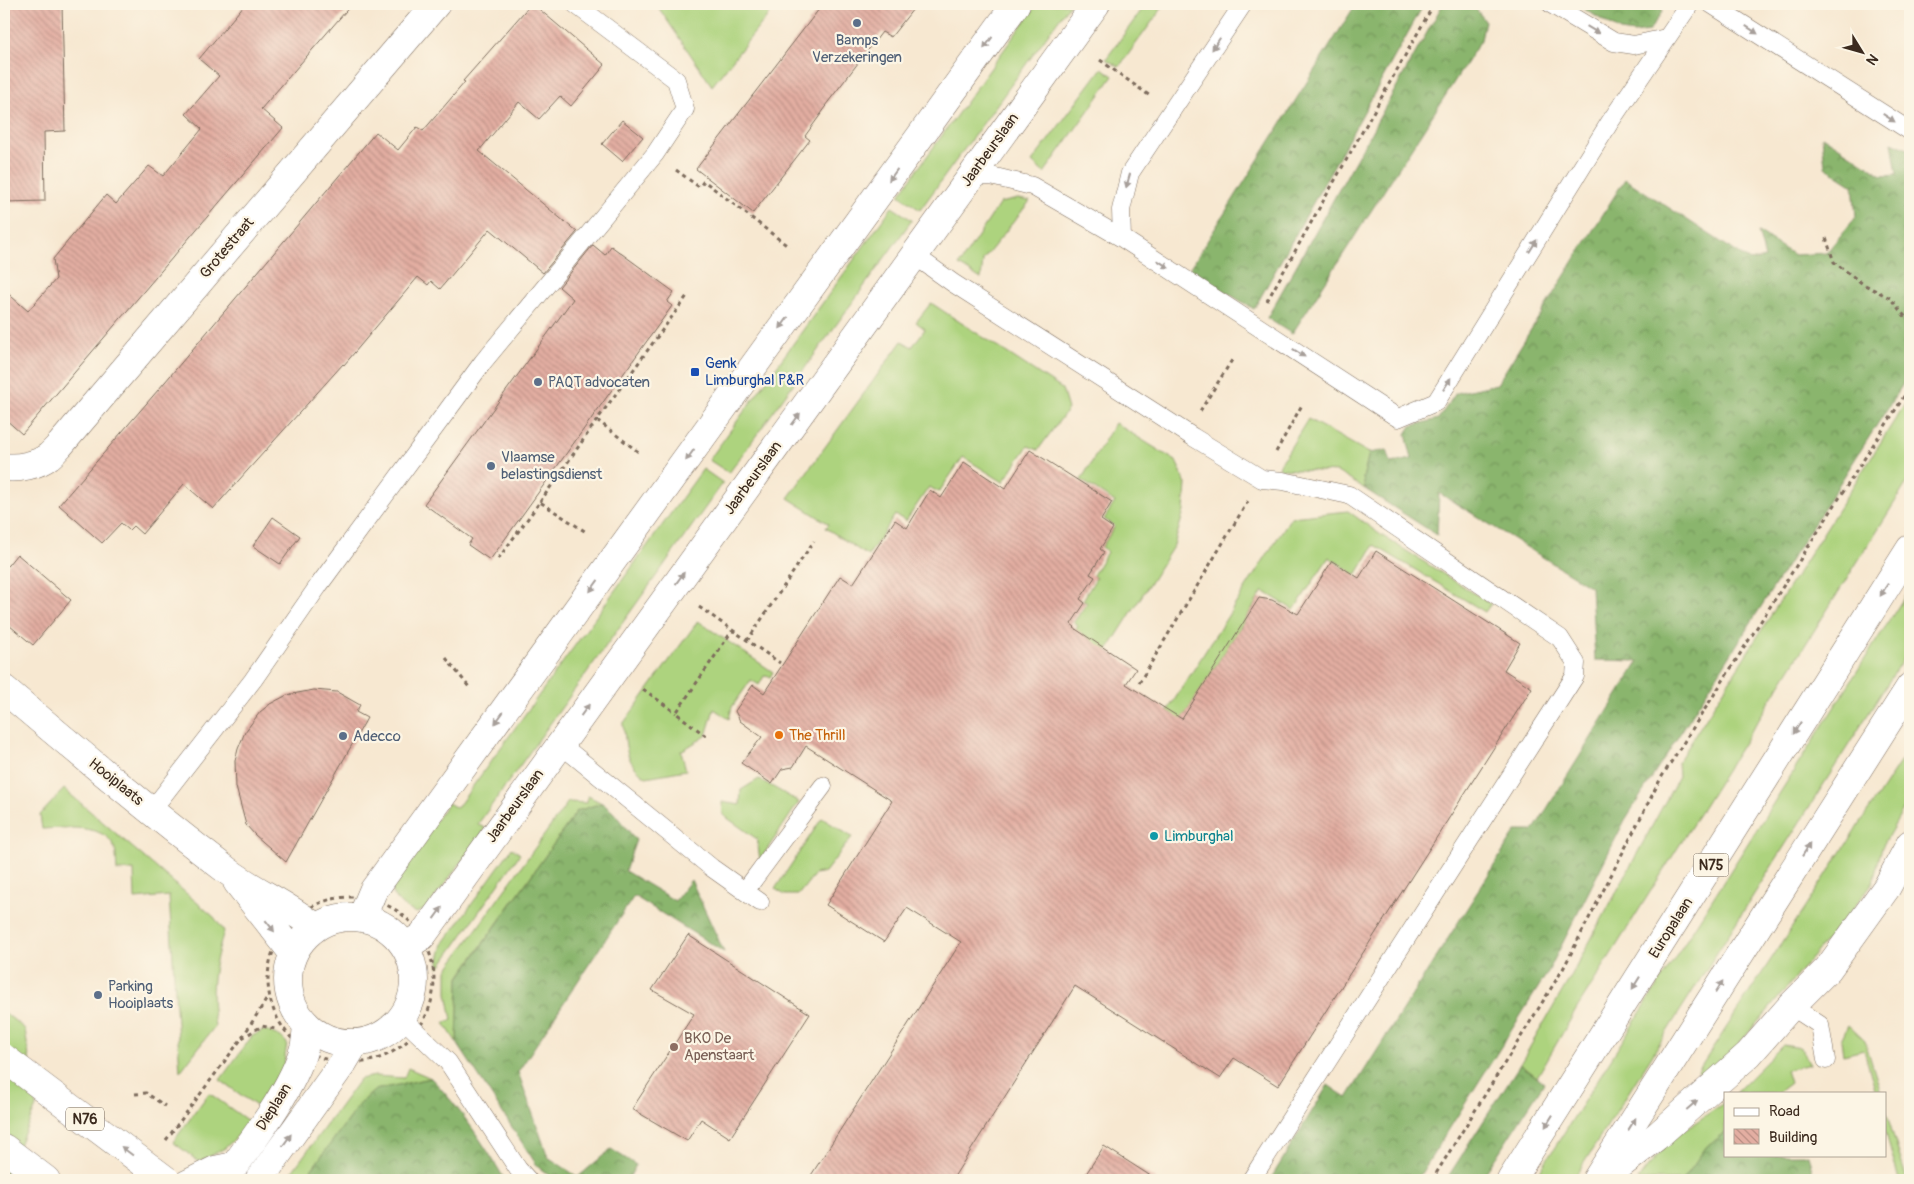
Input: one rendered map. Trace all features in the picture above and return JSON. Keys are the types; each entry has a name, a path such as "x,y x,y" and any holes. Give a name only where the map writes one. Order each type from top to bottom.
{"main road":[{"name":"Grotestraat","path":"4,468 13,469 49,457 436,4"},
{"path":"362,917 373,892 1016,4"},
{"name":"Jaarbeurslaan","path":"405,947 422,936 1096,4"},
{"name":"Europalaan","path":"1511,1180 1910,549"},
{"path":"1596,1180 1910,687"},
{"name":"Hooiplaats","path":"4,689 151,811 231,873 298,913 315,927"},
{"path":"1601,1180 1656,1137 1749,1054 1791,1006 1828,969 1888,887 1910,844"},
{"name":"Hooiplaats","path":"231,873 293,953"},
{"path":"341,917 362,917 380,923 394,933 405,947 412,965 414,983 410,1001 401,1017 389,1030 373,1038 355,1043 338,1042 295,1028 295,1010 288,991 288,972 293,953 315,927 341,917"},
{"name":"Dieplaan","path":"231,1170 291,1079 304,1048 295,1028"},
{"name":"Dieplaan","path":"259,1180 355,1043"},
{"name":"N76","path":"4,1058 166,1180"},
{"path":"4,1148 46,1180"}],"lane":[{"path":"151,811 253,680 318,585 483,362 655,154 685,109 676,80 575,4"},
{"path":"1122,238 1121,210 1130,173 1243,4"},
{"path":"1552,4 1614,42 1634,45 1666,38"},
{"path":"970,177 991,176 1027,184 1122,238 1398,418 1436,402 1610,122 1690,4"},
{"path":"1711,4 1910,132"},
{"path":"914,255 1187,433 1262,479 1283,481 1350,495 1560,638 1576,663 1574,676 1250,1180"},
{"path":"560,744 712,868 760,902"},
{"path":"745,892 823,786"},
{"path":"1791,1006 1820,1026 1826,1060"},
{"path":"401,1017 448,1062 518,1169 528,1180"},
{"path":"184,1180 214,1165 231,1170"}],"path":[{"path":"1265,303 1434,4"},
{"path":"1100,60 1139,88"},
{"path":"655,154 699,188 704,181 789,247"},
{"path":"1826,238 1834,262 1863,284 1890,298 1907,320 1910,321"},
{"path":"498,559 687,296"},
{"path":"1187,433 1232,360"},
{"path":"1432,1180 1563,969 1661,778 1910,387"},
{"path":"1139,683 1262,479 1303,404"},
{"path":"597,420 641,454"},
{"path":"540,502 586,532"},
{"path":"748,641 814,541"},
{"path":"696,605 780,663"},
{"path":"676,714 732,631"},
{"path":"446,658 469,687"},
{"path":"643,689 706,736"},
{"path":"267,974 268,996 275,1018 295,1028"},
{"path":"160,1148 242,1038 268,996"},
{"path":"242,1038 262,1026 295,1028"},
{"path":"135,1094 146,1093 165,1106"}],"green space":[{"path":"656,4 777,4 712,86"},
{"path":"1037,4 1070,4 920,210 899,195"},
{"path":"1146,4 1165,4 1119,67 1106,59"},
{"path":"1356,4 1424,4 1254,309 1189,270"},
{"path":"1443,4 1464,4 1476,9 1485,21 1481,40 1292,334 1267,318"},
{"path":"1576,4 1662,4 1662,12 1649,31 1634,33 1620,31"},
{"path":"1102,68 1113,76 1044,173 1032,162"},
{"path":"1822,136 1882,175 1897,174 1892,142 1910,150 1910,373 1625,820 1548,972 1417,1180 1270,1180 1328,1085 1347,1098 1516,831 1533,831 1639,661 1595,660 1591,587 1439,493 1437,535 1365,489 1363,478 1369,453 1387,450 1391,463 1412,459 1406,434 1411,426 1438,419 1456,393 1497,384 1625,179 1750,261 1765,258 1758,232 1794,255 1826,253 1856,217 1853,185 1825,167"},
{"path":"1018,199 1030,201 983,260 981,279 959,265 1000,203"},
{"path":"892,207 912,220 729,473 709,460"},
{"path":"931,303 1062,389 1068,409 1038,450 1028,446 1003,482 963,457 939,492 929,487 906,521 895,515 868,556 826,528 829,524 788,498 902,341 912,347 925,329 916,322"},
{"path":"1910,396 1910,478 1576,1010 1537,1077 1520,1064 1569,980 1679,776 1678,762"},
{"path":"1308,419 1369,453 1363,478 1365,489 1337,472 1281,469 1279,466"},
{"path":"1115,423 1176,461 1186,484 1184,511 1174,545 1088,681 1064,647 1078,626 1074,622 1087,603 1083,600 1096,578 1093,575 1107,552 1102,547 1115,526 1104,519 1115,502 1081,480"},
{"path":"703,469 723,483 478,824 486,829 426,909 416,913 403,905 393,894 391,884 448,803 457,808"},
{"path":"1348,511 1381,535 1491,604 1485,612 1374,545 1356,575 1329,557 1294,610 1263,591 1173,734 1159,724 1291,517"},
{"path":"1910,588 1910,648 1573,1180 1534,1180"},
{"path":"698,621 773,672 770,677 764,676 759,685 751,680 732,707 729,719 714,709 706,736 681,751 686,770 646,777 630,760 626,748 623,724"},
{"path":"1910,747 1910,798 1882,847 1873,882 1770,1008 1710,1077 1701,1078 1698,1071"},
{"path":"759,779 799,802 760,860 757,839 723,815 722,802 740,805 741,790"},
{"path":"64,789 214,917 224,931 213,978 212,1000 215,1026 180,1072 169,896 135,899 134,870 117,871 114,847 109,839 102,834 93,830 71,828 42,829 40,815"},
{"path":"588,796 602,803 577,811 459,977 457,1043 444,1023 452,1020 447,993 447,970 568,802 587,803"},
{"path":"602,803 613,812 636,840 625,871 675,901 691,880 724,952 634,896 518,1072 548,1157 578,1177 611,1149 636,1165 628,1180 556,1180 538,1167 457,1043 459,978 577,811"},
{"path":"822,818 852,837 825,872 815,874 798,895 785,895 775,889"},
{"path":"512,848 520,854 439,968 443,944"},
{"path":"4,1012 25,1029 36,1107 4,1178"},
{"path":"1848,1025 1865,1041 1881,1092 1876,1092 1864,1050 1843,1055 1841,1040"},
{"path":"265,1030 281,1037 287,1043 282,1078 262,1110 220,1080 252,1036"},
{"path":"1783,1045 1801,1048 1810,1064 1786,1070 1790,1083 1778,1092 1736,1092"},
{"path":"1520,1064 1544,1083 1481,1180 1446,1180"},
{"path":"408,1068 431,1078 375,1090 358,1106 304,1180 286,1180 360,1079 375,1076 404,1078"},
{"path":"431,1078 471,1127 505,1180 304,1180 358,1106 375,1090"},
{"path":"209,1093 251,1123 225,1148 199,1162 173,1142"},
{"path":"1724,1103 1724,1133 1707,1146 1682,1180 1638,1180 1670,1140"},
{"path":"1886,1111 1907,1180 1899,1180 1886,1134"},
{"path":"1724,1133 1724,1156 1808,1156 1815,1180 1682,1180 1707,1146"}],"building":[{"path":"4,4 62,4 65,131 44,132 45,201 4,202"},
{"path":"245,4 352,4 261,109 283,128 22,434 4,418 4,290 28,311 56,279 53,259 106,195 116,204 149,166 163,176 202,129 186,114 219,76 199,59"},
{"path":"531,4 605,65 571,106 560,96 539,119 519,102 479,151 577,232 543,273 490,229 440,289 431,281 428,285 418,277 344,365 213,509 184,484 142,534 133,526 129,530 121,523 102,543 59,505 376,132 398,150 417,127 423,131 465,82 463,81"},
{"path":"823,4 917,4 891,37 882,32 825,106 805,136 810,140 753,213 696,169"},
{"path":"622,120 643,137 622,161 602,144"},
{"path":"593,245 605,255 611,246 674,292 667,302 672,306 490,560 468,545 472,539 424,504 573,299 559,287"},
{"name":"Limburghal","path":"1030,450 1112,502 1101,520 1113,528 1100,549 1104,552 1090,574 1095,577 1080,599 1085,603 1071,624 1074,628 1136,669 1126,684 1182,719 1259,598 1272,600 1298,614 1332,561 1359,578 1376,551 1520,643 1504,670 1532,688 1278,1086 1234,1058 1220,1078 1075,986 952,1180 808,1180 961,942 907,908 884,942 826,905 892,801 806,746 793,767 782,769 772,784 741,763 762,737 740,721 735,711 753,685 764,693 840,576 853,584 895,520 907,528 930,490 941,498 964,462 1005,489"},
{"path":"273,517 300,536 280,564 253,546"},
{"path":"17,554 71,600 33,645 4,621 4,570"},
{"path":"314,690 337,692 360,705 356,712 367,718 286,862 246,825 236,787 235,761 245,732 260,712 287,695"},
{"path":"688,935 810,1014 730,1138 701,1119 687,1141 632,1109 694,1014 652,990"},
{"path":"1104,1146 1157,1180 1082,1180"}],"place":[{"name":"Bamps Verzekeringen","path":"857,23"},
{"name":"Genk Limburghal P&R","path":"695,372"},
{"name":"PAQT advocaten","path":"538,382"},
{"name":"Vlaamse belastingsdienst","path":"491,466"},
{"name":"The Thrill","path":"779,735"},
{"name":"Adecco","path":"343,736"},
{"name":"Limburghal","path":"1154,836"},
{"name":"Parking Hooiplaats","path":"98,995"},
{"name":"BKO De Apenstaart","path":"674,1047"}]}
